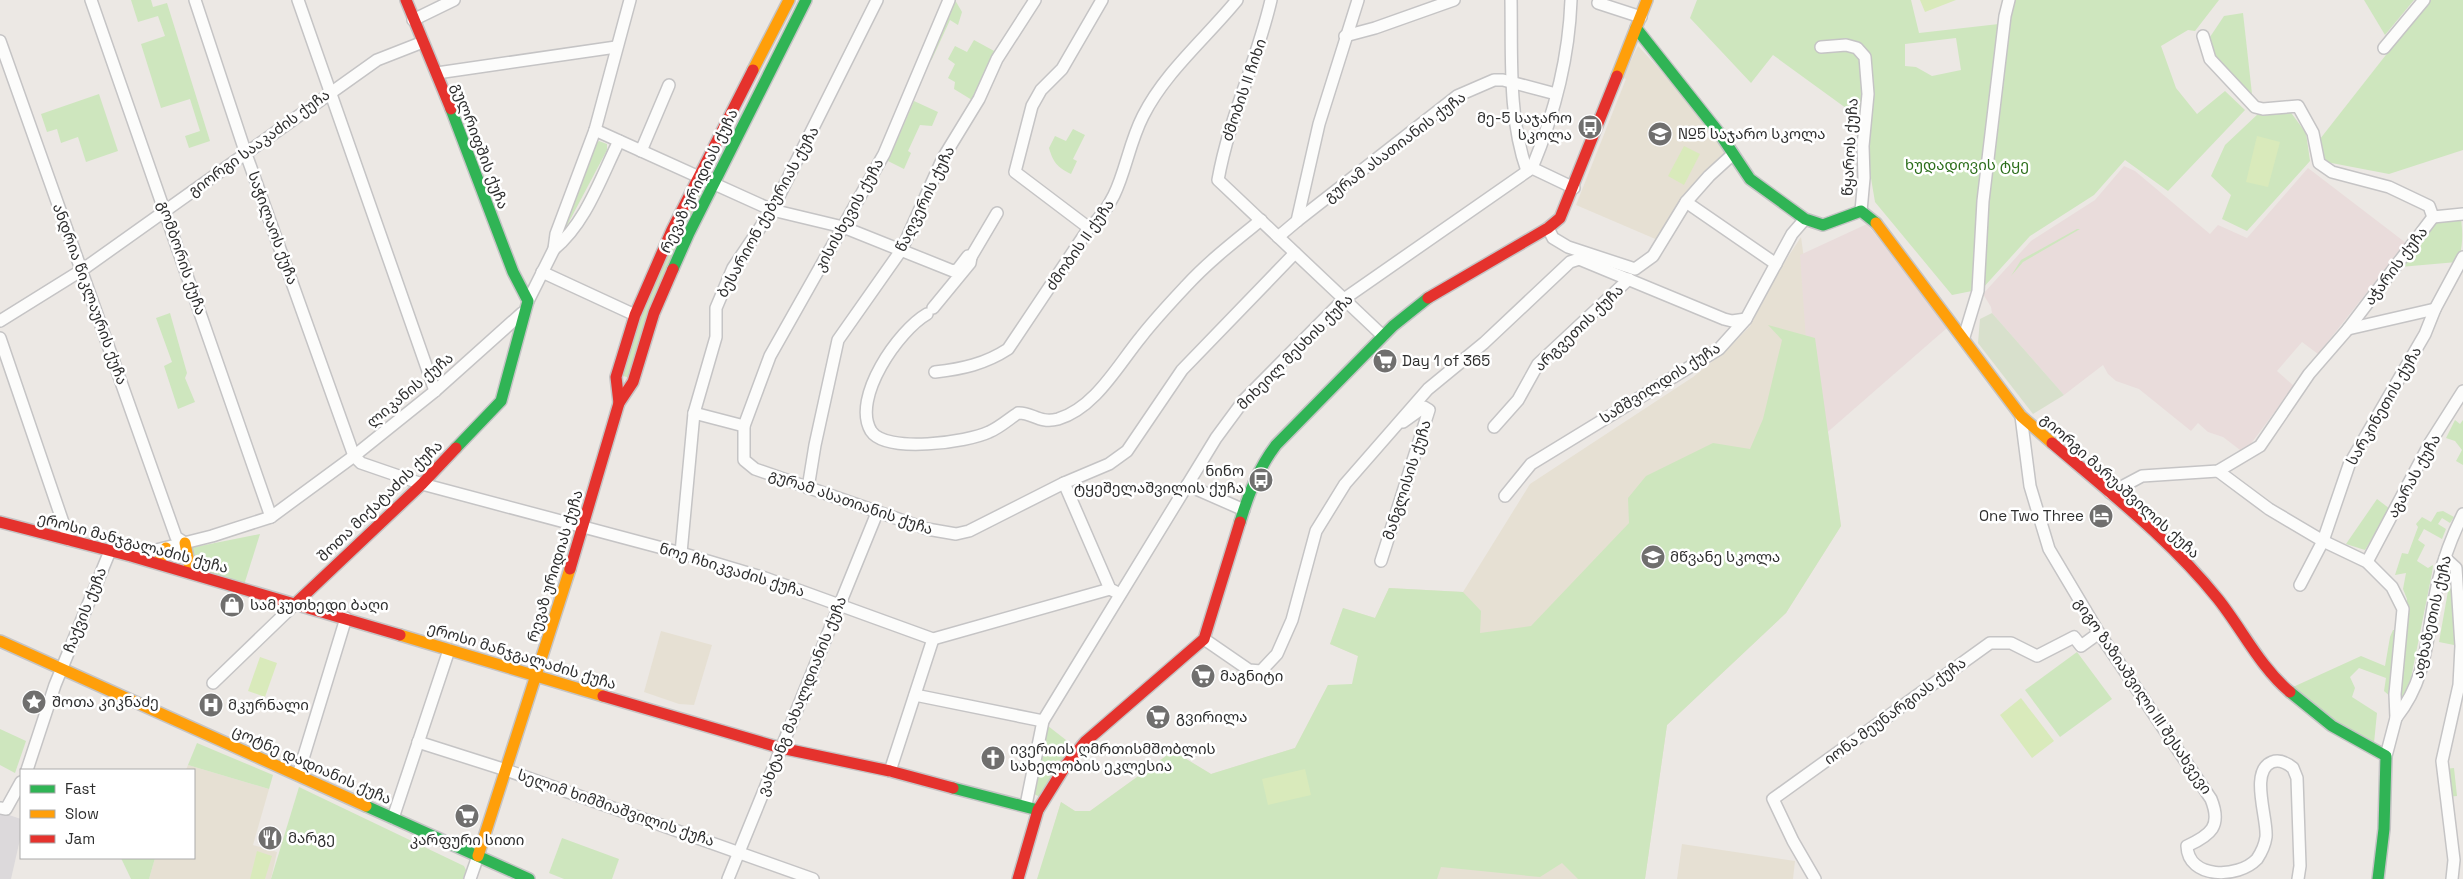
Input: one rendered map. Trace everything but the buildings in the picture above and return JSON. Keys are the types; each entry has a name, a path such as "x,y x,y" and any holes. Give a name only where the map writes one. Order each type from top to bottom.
{"street":[{"name":"გომბორის ქუჩა","path":"92,0 271,517"},
{"name":"საჭილაოს ქუჩა","path":"195,0 246,154 354,456"},
{"path":"298,0 435,391"},
{"name":"გულრიფშის ქუჩა","path":"406,0 437,73 513,272 528,301"},
{"path":"413,20 454,0"},
{"name":"ლიკანის ქუჩა","path":"131,556 252,525 271,517 354,456 435,391 522,313 554,249 556,234 595,130 630,0"},
{"name":"რევაზ ურიდიას ქუჩა","path":"620,403 616,377 635,315 672,230 789,0"},
{"name":"რევაზ ურიდიას ქუჩა","path":"470,879 584,527 620,403 633,382 654,313 689,233 806,0"},
{"name":"ბესარიონ ქებურიას ქუჩა","path":"680,553 694,413 716,337 716,308 722,290 733,268 772,210 877,0"},
{"name":"კისისხევის ქუჩა","path":"744,426 770,356 884,154 949,0"},
{"name":"წაღვერის ქუჩა","path":"808,488 820,418 838,340 902,249 943,158 978,99 997,59 1035,0"},
{"path":"1089,228 1015,172 1032,106 1041,90 1062,69 1102,0"},
{"name":"ძმობის II ქუჩა","path":"935,372 978,364 994,358 1008,349 1089,228 1103,216 1113,201 1142,117 1158,91 1237,0"},
{"name":"ძმობის II ჩიხი","path":"1261,220 1218,180 1225,144 1263,34 1271,0"},
{"path":"1297,222 1319,124 1345,36 1358,0"},
{"path":"1345,36 1375,28 1454,0"},
{"path":"1511,0 1512,82 1518,134 1529,170"},
{"path":"1529,170 1541,145 1569,44 1570,0"},
{"path":"1018,879 1038,810 1066,765 1085,742 1204,639 1256,474 1276,444 1383,336 1422,302 1548,228 1560,218 1574,188 1647,0"},
{"path":"1964,337 1978,291 1988,146 2005,16 2009,0"},
{"path":"2384,48 2424,0"},
{"path":"1598,3 1641,17"},
{"name":"წყაროს ქუჩა","path":"1636,28 1720,134 1732,155 1750,179 1805,219 1823,225 1861,211 1864,178 1863,146 1868,94 1865,57 1856,48 1846,45 1821,47"},
{"name":"აჭარის ქუჩა","path":"2204,36 2210,59 2255,107 2263,109 2298,106 2313,133 2319,163 2332,172 2389,187 2430,206 2432,216 2348,329 2309,374 2260,446 2218,471"},
{"name":"ანდრია წიკლაურის ქუჩა","path":"0,41 176,537 185,543"},
{"name":"გიორგი სააკაძის ქუჩა","path":"0,320 82,270 246,154 329,92 377,60 423,42"},
{"path":"437,73 616,47"},
{"name":"გურამ ასათიანის ქუჩა","path":"1278,236 1457,96 1494,80 1512,82 1556,94"},
{"path":"640,151 669,86"},
{"path":"595,130 772,210 843,227 952,270 958,269 968,256 971,257"},
{"path":"554,249 565,239 579,221 619,141"},
{"path":"1548,228 1553,238 1568,246 1635,269 1653,256 1686,202 1709,176 1732,155"},
{"path":"1529,170 1574,188"},
{"name":"მიხეილ მესხის ქუჩა","path":"1026,805 1043,721 1115,591 1187,485 1216,438 1244,400 1344,299 1529,170"},
{"path":"1686,202 1776,264"},
{"name":"გიორგი მარუაშვილის ქუჩა","path":"1861,211 1878,223 2021,416 2110,493 2174,552 2218,599 2249,644 2287,689 2332,726 2386,756"},
{"path":"997,213 971,257 970,263 930,311 909,328 875,376 867,405 867,417 872,432 883,440 911,444 940,444 972,438 990,432 1018,413 1043,420 1059,418 1096,394 1141,336 1188,284 1220,252 1261,220 1383,336"},
{"path":"2432,216 2462,216"},
{"name":"სამშვილდის ქუჩა","path":"1506,496 1530,464 1719,349 1746,319 1792,234 1805,219"},
{"name":"გურამ ასათიანის ქუჩა","path":"744,426 744,460 755,469 927,529 956,534 969,531 1064,483 1109,464 1126,451 1182,370 1295,253"},
{"name":"სარკინეთის ქუჩა","path":"2300,585 2323,541 2349,465 2425,334 2435,309 2463,256"},
{"path":"1204,639 1249,670 1261,671 1267,667 1277,654 1292,620 1316,531 1345,484 1428,389 1484,343 1570,262 1579,259 1724,319 1732,321 1746,319"},
{"path":"542,272 635,315"},
{"name":"არგვეთის ქუჩა","path":"1494,427 1518,400 1538,364 1629,279"},
{"path":"2348,329 2435,309"},
{"name":"შოთა მიქატაძის ქუჩა","path":"213,683 422,484 501,401 507,387 522,313"},
{"path":"0,338 69,540"},
{"path":"616,377 633,382"},
{"name":"აგარას ქუჩა","path":"2367,562 2430,443 2463,392"},
{"name":"მანგლისის ქუჩა","path":"1381,561 1429,410 1424,406 1417,413 1395,426"},
{"path":"694,413 744,426"},
{"name":"გიგო ზაზიაშვილი III შესახვევი","path":"2021,416 2030,486 2049,548 2099,633 2211,799 2215,809 2216,821 2207,836 2187,846 2190,860 2199,872 2210,876 2228,878 2248,869 2257,859 2266,838 2260,780 2264,769 2271,762 2278,761 2293,768 2297,778 2300,866 2298,879"},
{"name":"ნოე ჩხიკვაძის ქუჩა","path":"354,456 366,466 422,484 680,553 765,578 933,639"},
{"path":"2110,493 2142,476 2202,470 2218,471 2269,509 2323,541 2367,562 2392,587 2403,609 2395,694 2396,718 2386,756 2384,829 2378,879"},
{"path":"890,771 933,639 1115,591 1064,483"},
{"path":"1187,485 1244,510"},
{"name":"ვახტანგ მახალდიანის ქუჩა","path":"728,879 877,513"},
{"name":"აფხაზეთის ქუჩა","path":"2396,718 2409,702 2417,685 2426,655 2438,583 2450,540 2463,514"},
{"name":"ეროსი მანჯგალაძის ქუჩა","path":"0,522 191,573 346,618 536,677 781,748 890,771 1026,805 1038,810"},
{"path":"163,565 185,543"},
{"path":"185,543 191,573"},
{"path":"163,565 161,554 166,548"},
{"name":"ჩაქვის ქუჩა","path":"27,769 62,669 110,550"},
{"path":"2445,558 2456,568 2462,646 2459,685 2442,761 2458,860 2452,879"},
{"path":"298,775 346,618"},
{"name":"იონა მეუნარგიას ქუჩა","path":"1815,879 1773,799 1990,643 2012,643 2037,656 2074,637 2081,646 2099,633"},
{"name":"ცოტნე დადიანის ქუჩა","path":"0,642 529,879"},
{"path":"393,818 449,650"},
{"path":"915,695 1043,721"},
{"name":"სელიმ ხიმშიაშვილის ქუჩა","path":"418,742 506,770 739,851 813,879"},
{"path":"3,809 20,784"}],"shaded area":[{"name":"№5 საჯარო სკოლა","path":"1638,46 1701,114 1728,154 1660,241 1576,205 1626,79 1623,77"},
{"path":"2124,166 2135,171 2210,234 2218,225 2247,238 2308,168 2406,243 2318,354 2302,342 2277,371 2294,386 2244,453 2223,437 2208,432 2198,423 2191,431 2139,389 2116,381 2108,374 2103,365 2064,395 1992,313 1991,307 1983,294 2031,241 2095,200"},
{"path":"1867,224 1948,327 1823,436 1808,369 1800,255"},
{"name":"მწვანე სკოლა","path":"1801,237 1841,526 1786,613 1667,725 1645,879 1038,879 1061,802 1075,811 1090,811 1173,751 1211,774 1295,748 1328,685 1353,685 1358,656 1330,644 1343,608 1375,618 1389,588 1463,592 1530,484 1693,377 1729,348 1750,326 1780,269"},
{"path":"661,631 712,645 694,705 679,704 644,692"},
{"path":"188,765 269,789 253,845 277,852 271,879 149,879 155,859 195,859 195,769 186,769"},
{"path":"0,812 20,819 20,839 11,879 0,879"},
{"path":"1682,844 1795,861 1793,879 1677,879"}],"green space":[{"path":"131,0 151,0 153,7 167,3 210,141 189,148 185,136 200,131 190,99 161,108 141,44 165,36 158,16 138,22"},
{"path":"950,0 955,0 962,12 958,25 950,20 932,59 925,67"},
{"name":"ხუდადოვის ტყე","path":"1697,0 1911,0 1919,33 1999,24 2005,0 2219,0 2195,31 2188,30 2161,46 2176,88 2197,114 2225,91 2245,110 2168,191 2125,160 2094,195 2030,236 1982,289 1952,295 1875,202 1861,119 1773,55 1751,83 1690,18","holes":["1956,38 1961,70 1932,76 1916,67 1905,66 1905,44"]},
{"path":"1920,0 1956,0 1925,12"},
{"path":"2364,0 2414,0 2385,35"},
{"path":"2429,0 2463,0 2463,150 2389,174 2321,161 2320,139"},
{"path":"2243,13 2252,94 2214,57 2210,37 2224,16"},
{"path":"974,40 996,52 972,100 954,89 955,82 948,78 955,64 948,59 955,46 967,52"},
{"path":"99,94 118,151 86,162 78,137 61,143 57,129 47,132 41,114"},
{"path":"914,101 938,112 932,126 920,125 908,151 911,153 904,169 888,161"},
{"path":"2289,110 2306,133 2310,161 2247,231 2222,219 2231,195 2211,176 2225,145 2259,113"},
{"path":"1073,129 1085,135 1073,159 1077,161 1071,174 1056,164 1049,148 1055,136 1066,141"},
{"path":"2257,136 2280,142 2268,187 2246,182"},
{"path":"599,141 607,144 607,150 561,237 561,229 595,144"},
{"path":"1684,146 1700,154 1684,185 1668,176"},
{"path":"701,182 709,186 630,378 620,375 642,310"},
{"path":"2438,219 2461,219 2462,241 2457,262 2400,267"},
{"path":"2080,229 2023,262 2011,276 2021,260"},
{"path":"170,313 187,373 185,378 195,402 178,409 164,366 172,362 156,318"},
{"path":"1992,313 2064,395 2033,414 1978,343 1980,319"},
{"name":"მწვანე სკოლა","path":"1768,325 1815,338 1841,526 1786,613 1667,725 1645,879 1578,879 1562,863 1540,877 1441,867 1437,879 1037,879 1061,802 1075,811 1090,811 1173,751 1211,774 1295,748 1328,685 1352,684 1358,656 1330,644 1343,608 1375,618 1389,588 1463,592 1481,611 1480,633 1531,626 1629,523 1628,498 1646,476 1713,443 1750,449 1763,419 1782,340"},
{"path":"2455,420 2460,424 2463,420 2463,465 2456,461 2462,450 2455,441 2446,438"},
{"path":"2377,499 2390,509 2365,550 2346,544"},
{"path":"2443,511 2454,517 2450,523 2442,518 2438,524 2446,529 2442,539 2424,529 2418,540 2425,545 2417,561 2428,568 2433,565 2411,678 2401,700 2398,697 2407,599 2403,589 2406,573 2395,575 2402,553 2408,554 2418,527 2416,524 2422,517 2431,522 2437,512"},
{"path":"260,534 244,585 195,571 190,548"},
{"path":"2451,574 2459,646 2439,642"},
{"path":"2393,630 2400,630 2392,698 2384,691 2386,678 2359,668 2350,677 2355,688 2352,697 2377,713 2374,743 2351,734 2293,687 2361,656 2385,666"},
{"path":"2077,652 2112,699 2060,737 2025,690"},
{"path":"260,657 277,663 265,697 248,691"},
{"path":"2021,698 2054,741 2032,758 2000,715"},
{"path":"1048,726 1075,747 1042,798 1032,793"},
{"path":"0,729 26,741 15,773 0,765"},
{"path":"197,743 273,775 269,789 188,765"},
{"path":"2454,768 2457,796 2447,797 2444,769"},
{"path":"1305,769 1311,795 1268,805 1262,779"},
{"path":"299,787 464,866 466,870 463,879 271,879"},
{"path":"562,838 619,859 612,879 564,879 549,873"},
{"path":"257,851 272,856 265,879 250,879"},
{"path":"121,859 155,859 149,879 131,879"}],"traffic: fast":[{"path":"673,269 689,233 806,0"},
{"path":"1636,28 1720,134 1750,179 1805,219 1823,225 1861,211 1876,223"},
{"path":"451,109 513,272 528,301 501,401 456,448"},
{"path":"1240,522 1255,482 1264,463 1276,445 1393,326 1428,298"},
{"path":"2290,692 2332,726 2386,756 2384,829 2378,879"},
{"path":"953,788 1038,810"},
{"path":"366,806 529,879"}],"traffic: slow":[{"path":"753,70 789,0"},
{"path":"1617,76 1647,0"},
{"path":"1876,223 2021,416 2052,443"},
{"path":"185,543 191,573"},
{"path":"160,564 161,555 166,548"},
{"path":"478,856 570,569"},
{"path":"400,635 603,696"},
{"path":"0,641 366,806"}],"traffic: jam":[{"path":"406,0 451,109"},
{"path":"619,403 616,377 635,315 672,230 753,70"},
{"path":"1428,298 1548,228 1560,218 1617,76"},
{"path":"570,569 619,403 633,382 654,313 673,269"},
{"path":"2052,443 2139,517 2200,577 2227,611 2269,671 2290,692"},
{"path":"295,604 422,484 456,448"},
{"path":"0,522 131,556 400,635"},
{"path":"1018,879 1038,810 1066,765 1085,742 1204,639 1240,522"},
{"path":"603,696 781,748 890,771 953,788"}],"place":[{"name":"მე-5 საჯარო სკოლა","path":"1590,127"},
{"name":"№5 საჯარო სკოლა","path":"1660,134"},
{"name":"Day 1 of 365","path":"1385,361"},
{"name":"ნინო ტყეშელაშვილის ქუჩა","path":"1261,480"},
{"name":"One Two Three","path":"2101,516"},
{"name":"მწვანე სკოლა","path":"1653,557"},
{"name":"სამკუთხედი ბაღი","path":"232,605"},
{"name":"მაგნიტი","path":"1203,676"},
{"name":"შოთა კიკნაძე","path":"34,702"},
{"name":"მკურნალი","path":"211,705"},
{"name":"გვირილა","path":"1158,717"},
{"name":"ივერიის ღმრთისმშობლის სახელობის ეკლესია","path":"993,758"},
{"name":"კარფური სითი","path":"467,816"},
{"name":"მარგე","path":"270,838"}]}
